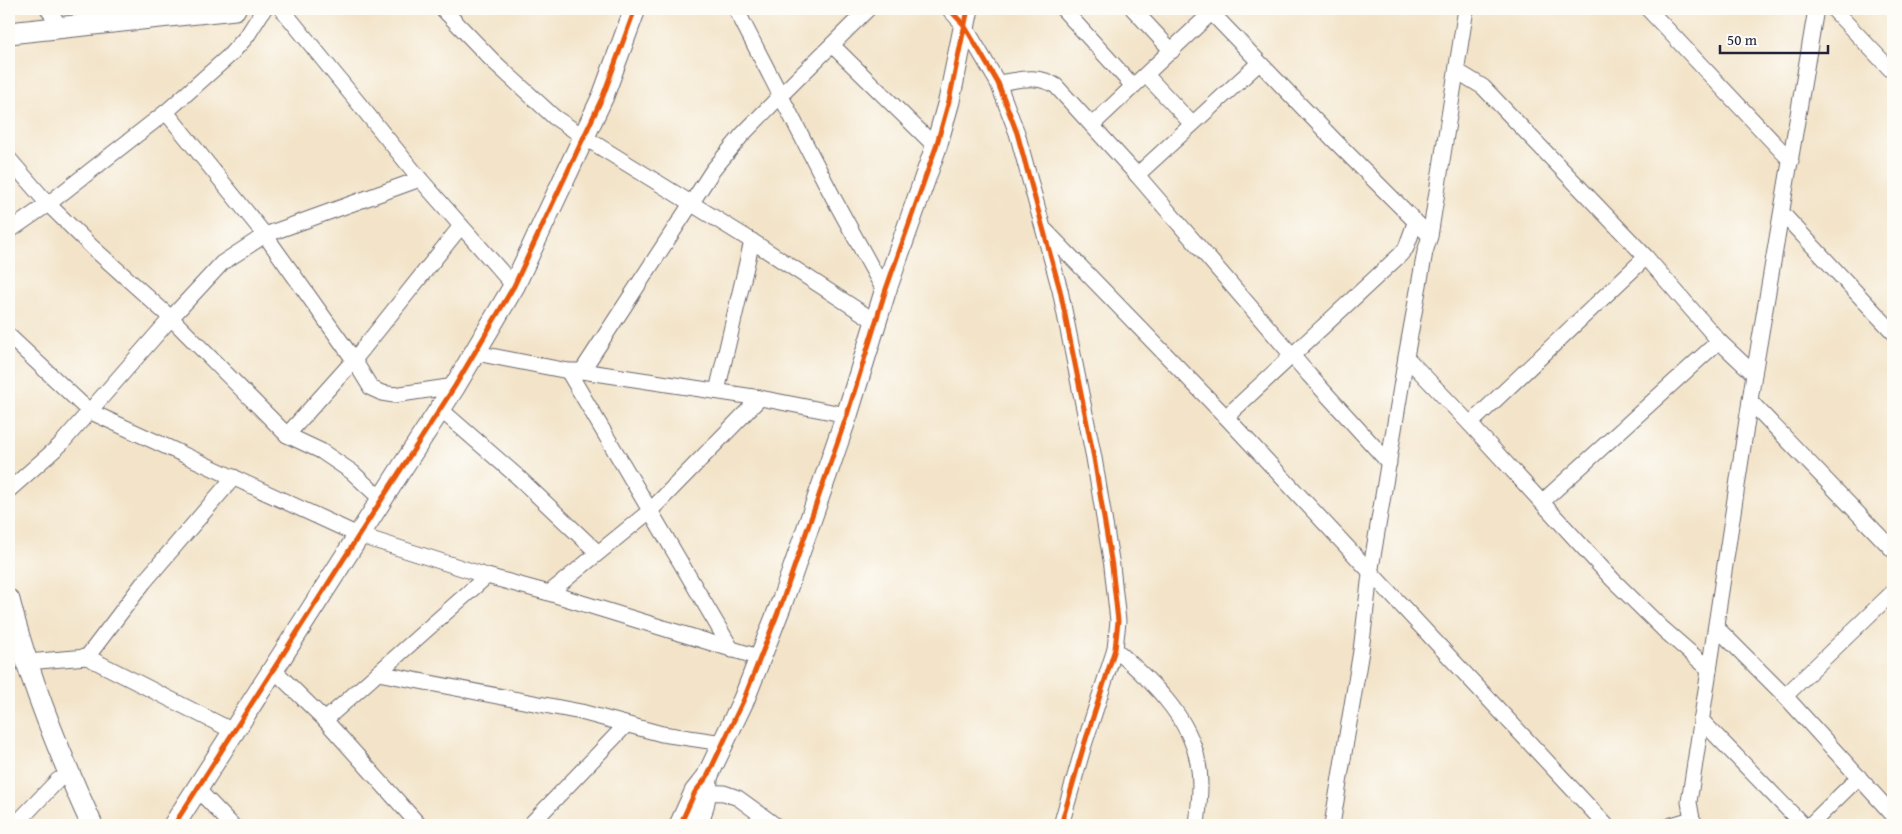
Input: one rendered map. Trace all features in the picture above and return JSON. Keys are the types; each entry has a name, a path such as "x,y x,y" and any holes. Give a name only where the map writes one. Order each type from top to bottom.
{"street":[{"path":"48,9 61,28"},
{"path":"9,33 235,9"},
{"path":"9,231 48,204 166,112 230,55 247,36 264,9"},
{"path":"282,9 420,179 514,286"},
{"path":"443,9 492,60 554,117 752,241 876,322"},
{"path":"174,825 476,353 514,286 603,96 635,9"},
{"path":"736,9 834,200 885,292"},
{"path":"575,371 713,170 742,135 868,9"},
{"path":"949,9 966,17 998,83 1017,133 1060,290 1094,458 1112,566 1118,621 1116,649 1089,727 1061,825"},
{"path":"1062,9 1133,86"},
{"path":"1133,9 1172,51"},
{"path":"1332,825 1361,651 1370,574 1406,358 1425,252 1430,236 1466,9"},
{"path":"1648,9 1791,161"},
{"path":"1672,825 1694,822 1689,802 1701,720 1754,374 1816,9"},
{"path":"1833,9 1893,72"},
{"path":"1092,125 1172,51 1210,11 1430,236"},
{"path":"680,825 703,787 744,699 785,593 847,415 885,292 936,147 954,83 966,17"},
{"path":"832,44 936,147"},
{"path":"1137,175 1259,63"},
{"path":"1457,71 1483,87 1646,256 1719,341 1754,374"},
{"path":"1146,75 1192,124"},
{"path":"998,83 1037,78 1046,80 1056,86 1137,175 1389,463"},
{"path":"166,112 265,235 354,360 371,388 394,395 455,386"},
{"path":"9,159 48,204 92,247 171,318 287,435 321,451 352,472 382,499"},
{"path":"9,490 60,445 89,410 222,263 265,235 420,179"},
{"path":"1782,213 1890,322"},
{"path":"1226,417 1400,256 1406,248 1415,222"},
{"path":"287,435 354,360 462,226"},
{"path":"1045,230 1226,417 1370,574 1606,825"},
{"path":"717,391 752,241"},
{"path":"1470,424 1646,256"},
{"path":"9,336 89,410 358,535 760,658"},
{"path":"1542,502 1719,341"},
{"path":"476,353 575,371 760,398 847,415"},
{"path":"1406,358 1470,424 1619,586 1663,629 1709,669"},
{"path":"575,371 650,510 732,650"},
{"path":"549,593 650,510 760,398"},
{"path":"1750,401 1893,550"},
{"path":"440,409 518,477 597,552"},
{"path":"87,656 144,582 234,477"},
{"path":"325,720 487,576"},
{"path":"1785,696 1893,592"},
{"path":"9,600 14,654 58,780 78,825"},
{"path":"1716,627 1785,696 1893,815"},
{"path":"1116,649 1149,679 1169,703 1187,730 1198,763 1200,801 1197,825"},
{"path":"14,654 87,656 233,731"},
{"path":"14,654 92,825"},
{"path":"274,669 325,720 419,825"},
{"path":"378,673 581,712 662,734 723,743"},
{"path":"1701,720 1802,824 1858,777"},
{"path":"530,825 626,725"},
{"path":"15,825 58,780"},
{"path":"697,825 702,813 703,787"},
{"path":"703,787 738,798 775,825"},
{"path":"197,788 232,825"}],"cycle path":[{"path":"174,825 455,386 514,286 603,96 635,9"},
{"path":"949,9 964,25 998,83 1017,133 1060,290 1094,458 1112,566 1118,621 1115,649 1061,825"},
{"path":"680,825 695,792 707,777 744,699 782,602 847,415 885,292 936,147 949,101 968,9"}]}
